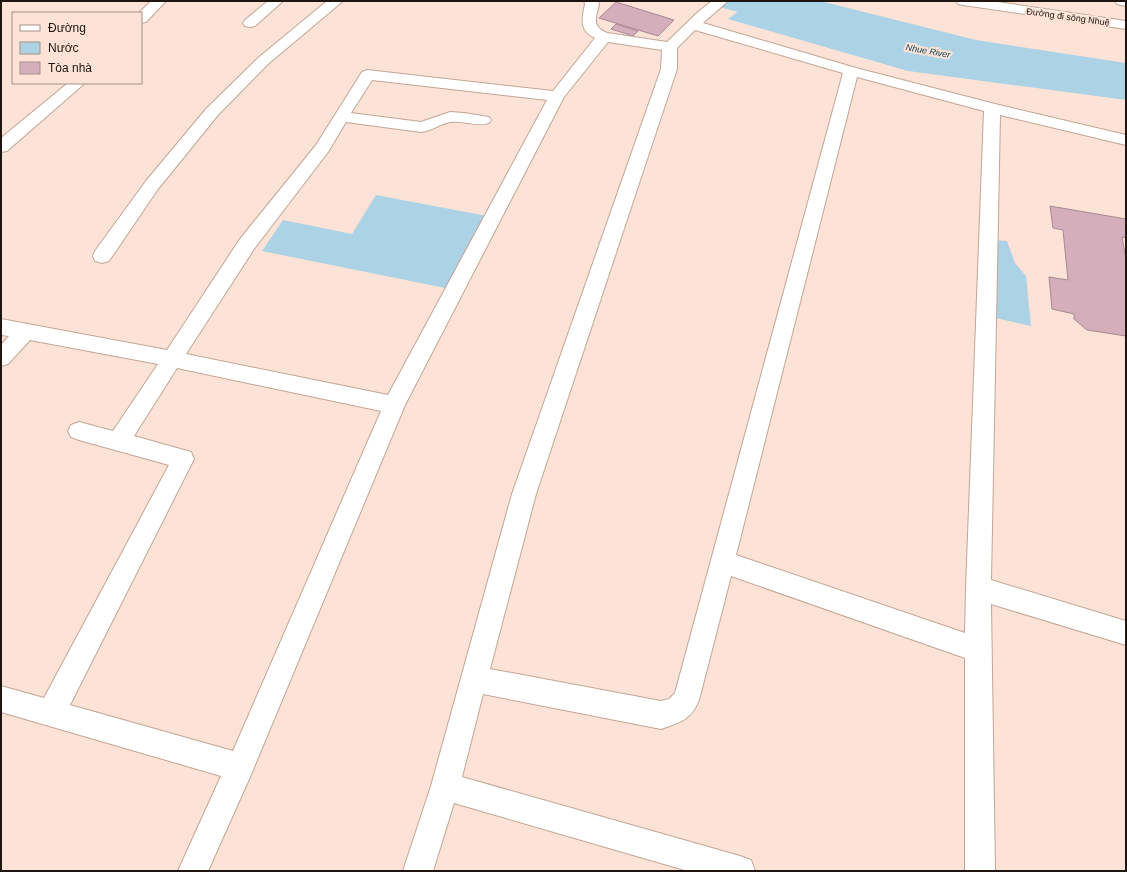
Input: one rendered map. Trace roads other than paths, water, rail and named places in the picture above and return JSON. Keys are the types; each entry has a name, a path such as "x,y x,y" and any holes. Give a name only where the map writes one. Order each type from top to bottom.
{"street":[{"path":"142,18 159,1"},
{"path":"250,23 276,1"},
{"path":"102,256 152,185 212,112 263,61 336,1"},
{"path":"591,1 592,4 588,26 594,33 604,37 670,47"},
{"path":"418,871 445,786 524,494 669,69 670,47 698,20 721,1"},
{"name":"Đường đi sông Nhuệ","path":"964,1 1126,25"},
{"path":"1122,1 1126,2"},
{"path":"698,20 851,71 992,108 1126,140"},
{"path":"193,871 240,767 394,405 557,96 604,37"},
{"path":"474,679 661,716 677,710 686,700 851,71"},
{"path":"118,442 247,244 322,148 367,75 557,96"},
{"path":"1,147 76,84"},
{"path":"980,871 978,588 992,108"},
{"path":"341,118 421,128 428,127 448,118 483,120"},
{"path":"1,129 19,132"},
{"path":"1,327 394,405"},
{"path":"1,358 26,331"},
{"path":"52,713 183,459 79,430"},
{"path":"723,562 979,650"},
{"path":"978,588 1126,633"},
{"path":"1,699 240,767"},
{"path":"445,786 740,871"}],"water":[{"path":"752,1 820,1 976,40 1126,63 1126,100 908,71 728,19"},
{"path":"376,195 487,216 450,289 262,251 283,220 352,234"},
{"path":"991,240 1007,241 1015,263 1026,276 1031,326 991,317"}],"waterway":[{"name":"Nhue River","path":"734,1 812,22"}]}
